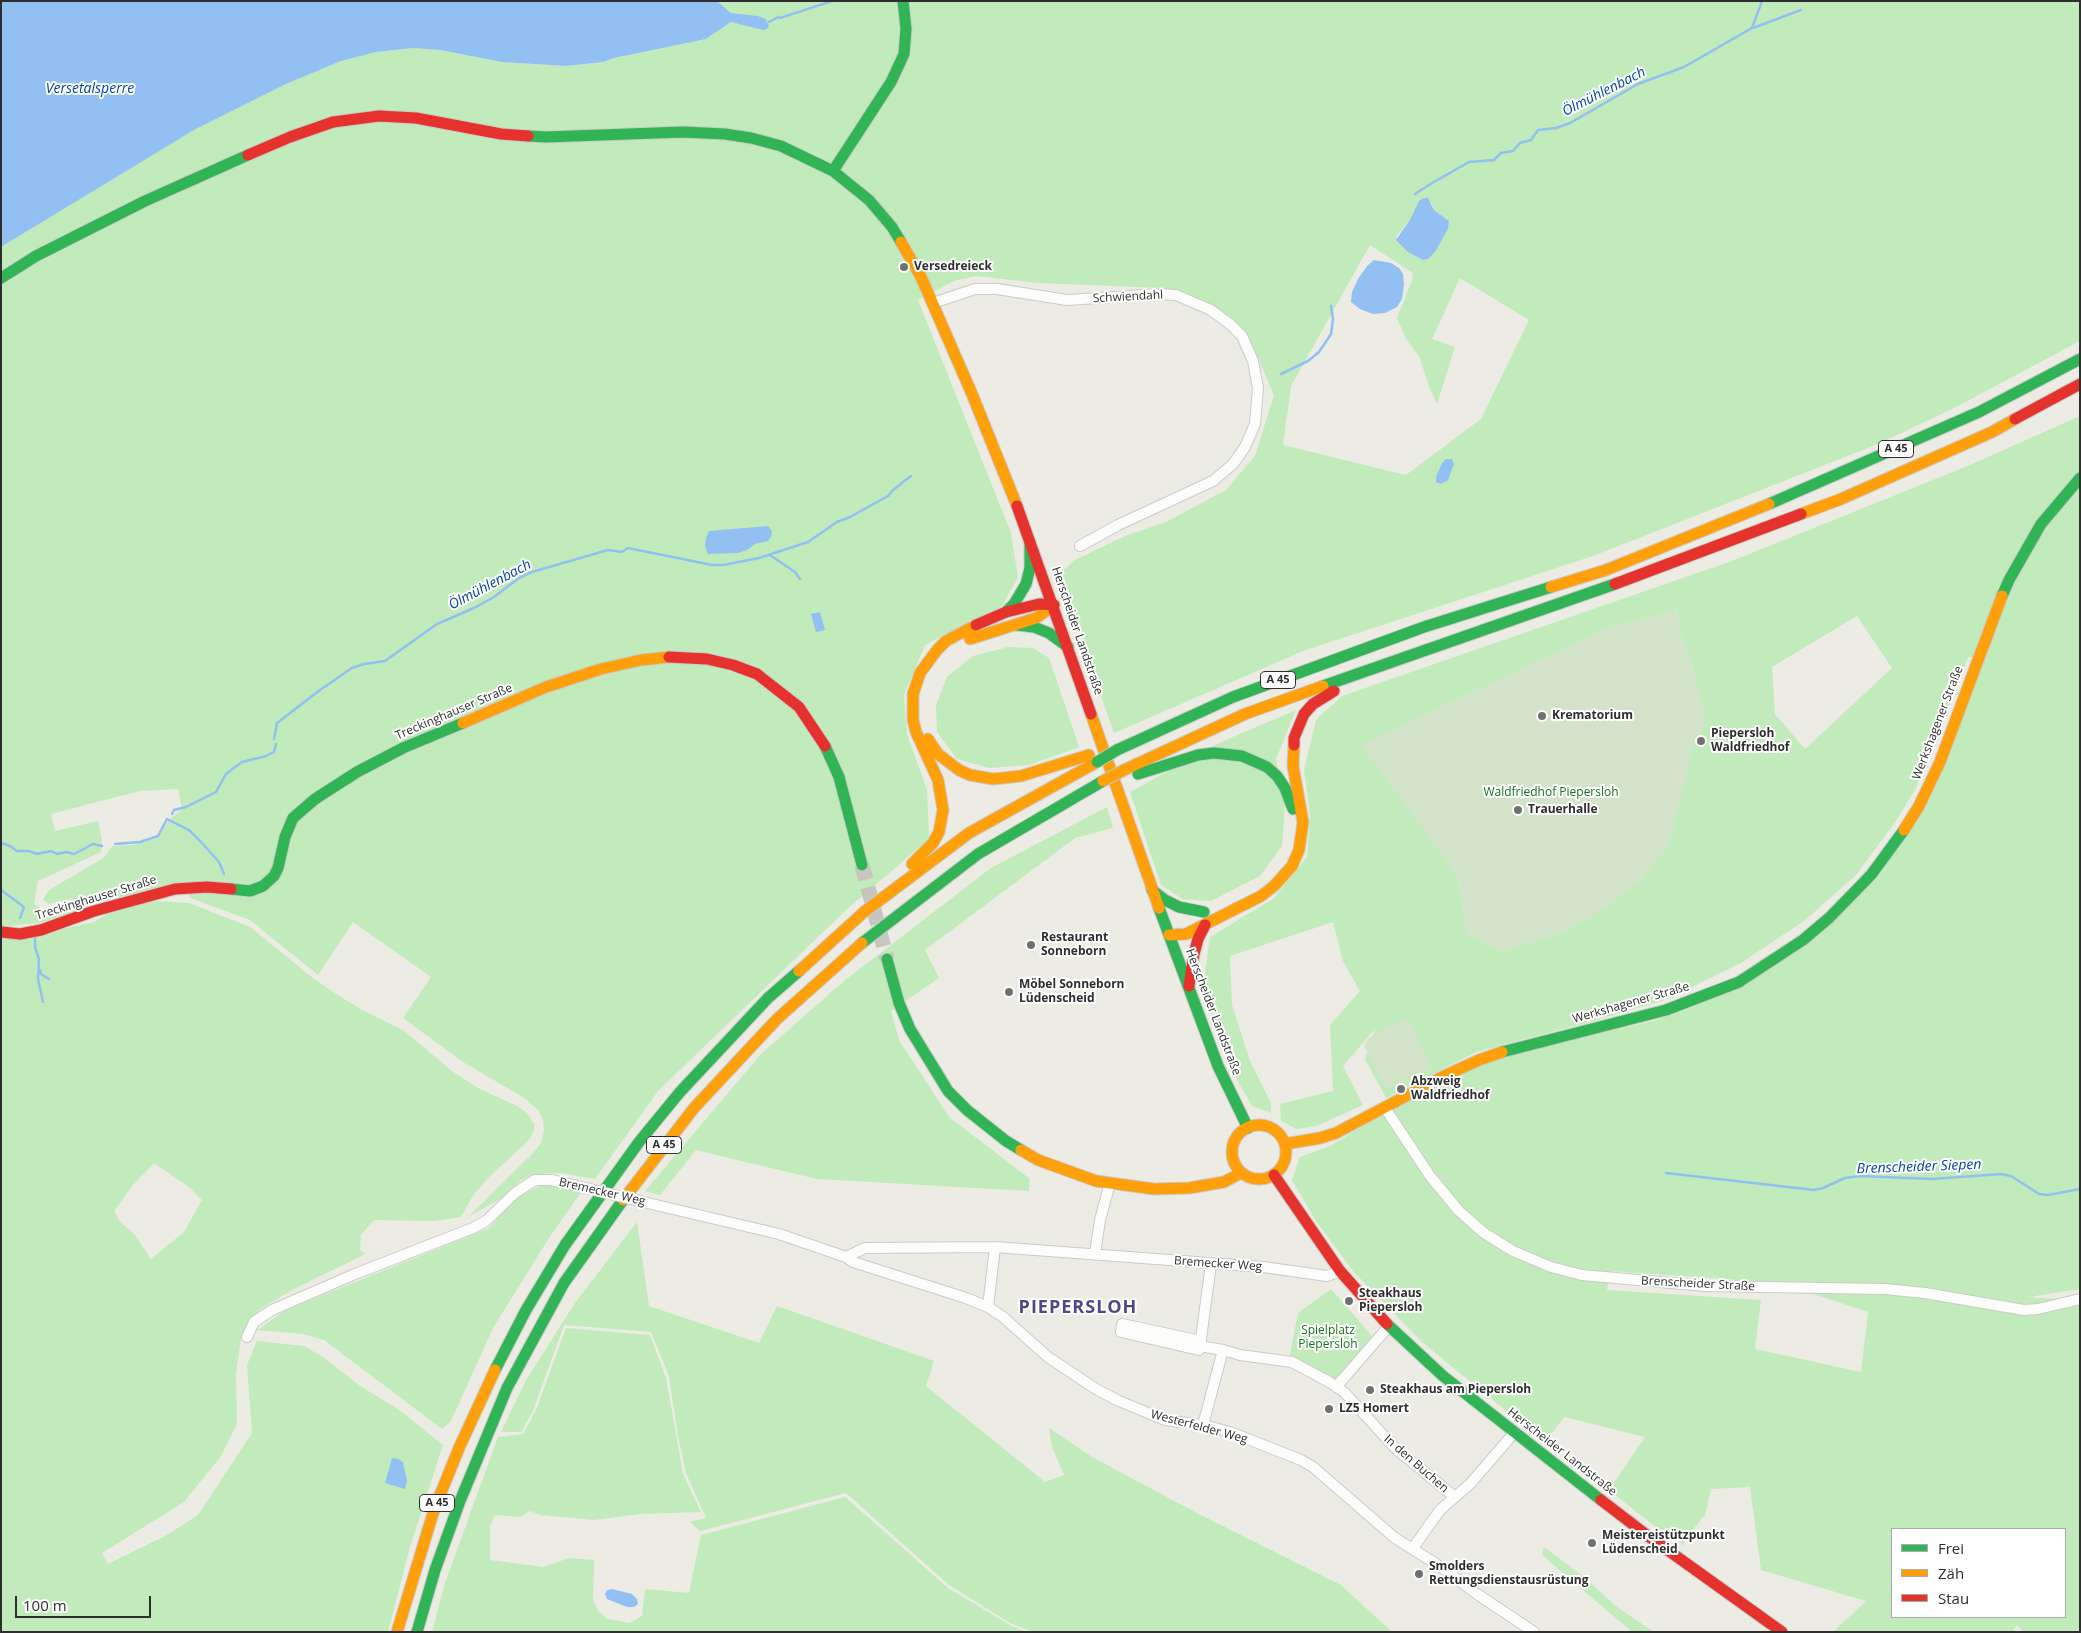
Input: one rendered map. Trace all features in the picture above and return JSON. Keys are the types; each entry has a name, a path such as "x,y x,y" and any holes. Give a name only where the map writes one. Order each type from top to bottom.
{"main road":[{"path":"833,171 891,82 904,54 906,29 903,1"},
{"name":"Herscheider Landstraße","path":"1,278 36,256 163,193 290,136 333,122 356,118 379,116 416,118 501,134 546,137 683,132 724,134 781,146 833,171 868,200 892,228 916,266 933,303 1006,477 1054,605 1152,890 1218,1066 1248,1128"},
{"path":"2056,372 2080,353"},
{"name":"A 45","path":"397,1632 434,1510 458,1448 526,1310 565,1246 640,1142 680,1092 768,998 864,912 969,833 1095,757 1234,697 1424,627 1615,566 1820,483 1979,412 2080,359"},
{"name":"A 45","path":"417,1632 435,1570 486,1435 507,1388 564,1284 584,1252 656,1154 694,1108 747,1050 821,978 867,939 962,866 978,854 1031,822 1087,791 1126,774 1245,714 1654,570 1841,499 1992,432 2080,384"},
{"name":"Werkshagener Straße","path":"1285,1144 1328,1136 1479,1060 1512,1049 1666,1010 1700,998 1739,982 1803,940 1852,896 1881,863 1919,806 1943,755 2008,580 2041,524 2062,496 2080,478"},
{"path":"1006,612 1014,604 1026,584 1030,568 1030,542"},
{"path":"864,912 890,883 933,843 942,821 941,791 916,732 913,720 913,694 920,673 928,660 946,642 964,631 1006,612 1039,604 1054,605"},
{"path":"1054,605 1036,618 962,643 944,654 935,664 926,680 921,700 922,720 930,743 942,758 970,775 993,779 1021,776 1095,757"},
{"path":"1015,625 1034,627 1049,633 1068,647"},
{"name":"Treckinghauser Straße","path":"1,932 20,934 41,930 94,911 175,889 201,887 250,891 263,886 274,876 278,868 285,837 293,818 315,798 357,772 403,748 546,687 601,669 641,660 669,657 707,659 733,664 757,674 799,707 821,738 839,777 862,865"},
{"path":"1169,935 1186,934 1205,925 1260,896 1280,881 1292,866 1300,850 1303,822 1292,751 1294,738 1304,714 1324,696 1389,663"},
{"path":"1126,774 1198,756 1228,754 1242,756 1267,767 1277,776 1292,803 1295,827 1291,850 1277,872 1257,888 1183,922 1169,935"},
{"path":"1152,890 1165,900 1180,907 1204,912"},
{"path":"1189,986 1194,954 1198,939 1205,925"},
{"path":"887,959 899,1003 910,1029 936,1074 955,1098 1006,1141 1038,1160 1073,1174 1110,1184 1154,1189 1189,1188 1224,1182 1241,1172"},
{"path":"1259,1125 1272,1128 1280,1135 1285,1144 1285,1162 1274,1175 1265,1179 1256,1179 1241,1172 1234,1161 1232,1146 1238,1135 1248,1128 1259,1125"},
{"name":"Herscheider Landstraße","path":"1274,1175 1340,1271 1389,1326 1444,1376 1514,1433 1648,1536 1782,1632"}],"street":[{"name":"Schwiendahl","path":"933,303 975,288 997,289 1067,300 1159,294 1176,295 1211,310 1242,336 1253,361 1258,388 1255,424 1245,447 1233,464 1213,481 1118,525 1080,546"},
{"name":"Brenscheider Straße","path":"1384,1108 1430,1176 1459,1211 1513,1251 1551,1267 1582,1276 1705,1286 1885,1289 1925,1292 2024,1310 2038,1309 2080,1299"},
{"name":"Bremecker Weg","path":"247,1337 254,1322 272,1310 486,1221 515,1193 534,1180 551,1180 779,1234 846,1257 866,1248 995,1247 1263,1267 1326,1276 1340,1271"},
{"path":"1094,1254 1100,1220 1110,1184"},
{"path":"988,1307 995,1247"},
{"name":"Westerfelder Weg","path":"846,1257 853,1262 966,1298 988,1307 1003,1316 1048,1357 1096,1389 1165,1420 1203,1425 1230,1432 1301,1460 1313,1467 1395,1538 1413,1548 1534,1632"},
{"path":"1200,1344 1122,1324 1121,1332 1199,1350 1200,1344 1205,1311 1211,1264"},
{"path":"1336,1387 1389,1326"},
{"name":"In den Buchen","path":"1200,1344 1240,1355 1292,1362 1336,1387 1363,1411 1390,1443 1455,1497"},
{"path":"1203,1425 1223,1350"},
{"path":"1413,1548 1440,1510 1474,1479 1514,1433"}],"green space":[{"path":"717,1 2080,1 2080,341 1954,408 1878,444 1593,556 1303,651 1114,733 1058,575 1075,560 1125,536 1166,522 1226,490 1255,456 1274,395 1251,342 1232,319 1199,299 1162,288 1038,283 977,276 956,280 918,300 1011,533 1018,577 1002,606 925,645 904,695 907,734 927,790 929,839 847,909 658,1091 595,1179 561,1173 537,1174 521,1180 504,1197 469,1216 542,1142 543,1119 538,1110 523,1097 463,1062 403,1018 431,977 353,922 318,975 250,920 190,898 185,883 114,898 74,899 49,904 43,900 49,890 102,859 113,846 133,845 158,837 169,820 182,809 178,789 140,791 51,814 55,831 98,821 102,841 101,852 38,881 34,904 50,910 82,910 46,922 1,927 1,247 194,130 286,84 341,61 376,52 413,48 440,50 502,62 566,66 603,62 614,58 706,39 731,22 767,29 769,26 766,19 758,16 731,13","holes":["1431,202 1434,210 1449,221 1448,229 1435,252 1428,259 1423,260 1408,252 1396,237 1411,218","1370,245 1413,273 1397,318 1406,339 1419,356 1437,404 1455,347 1432,339 1460,278 1529,320 1481,419 1406,475 1283,445 1291,386"]},
{"path":"2080,416 2080,1289 2029,1297 2080,1301 2080,1632 2023,1632 2017,1625 2012,1632 1833,1632 1866,1601 1761,1570 1750,1487 1711,1489 1705,1515 1684,1540 1684,1545 1657,1528 1609,1490 1645,1437 1565,1417 1544,1442 1422,1342 1353,1271 1316,1221 1292,1180 1300,1157 1330,1146 1380,1116 1480,1065 1545,1046 1657,1020 1693,1007 1797,950 1913,815 1975,658 1968,657 1916,788 1896,821 1856,875 1804,921 1741,963 1665,1000 1476,1052 1386,1098 1365,1059 1375,1029 1343,1066 1363,1105 1316,1126 1297,1129 1281,1121 1280,1104 1333,1091 1330,1025 1360,991 1343,961 1333,922 1230,956 1232,1005 1250,1061 1271,1103 1271,1113 1252,1106 1234,1074 1203,989 1210,937 1273,899 1307,857 1310,814 1304,770 1316,720 1342,696 1732,561 1970,465","holes":["1677,610 1679,631 1693,668 1701,734 1693,747 1669,843 1642,878 1611,904 1563,932 1503,951 1467,933 1457,875 1362,745 1608,628","1857,616 1892,668 1805,749 1775,714 1772,667","1610,1271 1780,1283 1868,1312 1861,1372 1755,1349 1761,1300 1607,1290"]},
{"name":"Waldfriedhof Piepersloh","path":"1677,610 1679,631 1693,668 1702,702 1704,721 1701,734 1693,748 1669,843 1642,878 1611,904 1563,932 1503,951 1467,933 1457,875 1361,745 1608,628"},
{"path":"1008,647 1033,648 1049,658 1079,747 1029,765 989,768 957,759 937,732 936,705 947,677 973,656"},
{"path":"1296,710 1276,759 1285,807 1282,846 1260,876 1211,901 1183,899 1161,885 1130,792 1219,743"},
{"path":"1107,807 1113,828 1075,838 925,950 939,978 891,1011 899,1040 949,1117 1030,1179 1029,1191 817,1179 696,1150 660,1195 645,1191 761,1054 844,981 991,868"},
{"path":"158,901 189,903 250,927 314,979 362,1010 403,1030 453,1072 478,1088 517,1106 527,1113 535,1125 528,1141 490,1176 474,1194 461,1217 435,1221 374,1220 361,1235 360,1250 365,1254 292,1290 259,1310 241,1339 236,1374 237,1424 221,1456 184,1502 102,1553 108,1564 165,1536 198,1515 252,1433 247,1365 257,1341 304,1346 323,1357 360,1386 398,1409 443,1445 410,1547 388,1632 1,1632 1,936 27,937 94,922 120,907","holes":["154,1163 189,1187 202,1200 184,1232 151,1259 134,1234 120,1222 114,1211 133,1185"]},
{"path":"1409,1019 1432,1068 1385,1089 1364,1046 1368,1039 1383,1029"},
{"path":"543,1184 581,1192 549,1238 493,1328 451,1421 442,1429 324,1340 303,1334 257,1330 286,1310 489,1228 518,1197"},
{"path":"637,1222 649,1306 759,1343 777,1306 934,1361 926,1386 1045,1482 1064,1475 1052,1447 1049,1428 1092,1457 1193,1511 1341,1585 1392,1632 1033,1632 1010,1623 949,1585 846,1493 700,1531 690,1522 706,1518 686,1473 669,1376 651,1332 564,1325 533,1411 521,1432 501,1432 526,1380 575,1303"},
{"name":"Spielplatz Piepersloh","path":"1331,1289 1372,1336 1344,1374 1335,1379 1329,1378 1290,1355 1298,1313"},
{"path":"566,1328 650,1335 666,1378 683,1474 701,1512 640,1514 594,1520 541,1515 530,1511 520,1517 495,1515 490,1526 490,1560 543,1567 569,1558 594,1560 593,1600 598,1611 608,1619 630,1623 642,1616 645,1589 689,1593 701,1535 845,1497 948,1588 1010,1625 1026,1632 432,1632 444,1586 498,1437 523,1434 536,1410"},
{"path":"1544,1547 1584,1577 1617,1607 1654,1632 1632,1632 1542,1555"}],"water":[{"name":"Versetalsperre","path":"1,1 717,1 731,13 758,16 766,19 769,26 763,30 731,22 706,39 614,58 603,62 566,66 502,62 440,50 413,48 376,52 341,61 286,84 194,130 1,247"},
{"path":"1428,198 1434,210 1449,221 1448,229 1435,252 1428,259 1423,260 1408,252 1396,240 1411,218 1419,201"},
{"path":"1374,260 1391,263 1399,268 1403,274 1402,299 1397,307 1385,313 1373,314 1360,309 1351,302 1352,292 1358,279"},
{"path":"1446,459 1452,459 1454,464 1448,480 1441,484 1436,482 1436,477 1442,463"},
{"path":"768,526 772,531 768,541 755,544 747,550 738,553 708,554 705,546 709,531"},
{"path":"820,612 825,630 816,632 811,614"},
{"path":"392,1458 403,1462 407,1481 405,1489 385,1483"},
{"path":"612,1589 632,1594 637,1599 638,1604 634,1607 627,1607 607,1599 605,1594 607,1590"}],"waterway":[{"path":"769,22 778,17 780,18 832,1"},
{"name":"Ölmühlenbach","path":"1415,194 1469,162 1494,160 1501,153 1513,151 1520,143 1531,140 1538,130 1556,128 1570,123 1638,84 1684,67 1752,28 1762,1"},
{"path":"1753,28 1801,10"},
{"name":"Ölmühlenbach","path":"1281,374 1308,361 1319,352 1331,334 1333,319 1331,306"},
{"name":"Ölmühlenbach","path":"274,739 277,723 352,668 385,661 437,624 474,608 494,597 519,578 532,572 608,550 622,552 628,548 712,565 723,565 759,558 808,542 837,522 888,496 911,476"},
{"path":"770,555 795,572 800,579"},
{"name":"Ölmühlenbach","path":"172,814 174,810 186,807 216,792 226,774 242,762 274,752 276,744"},
{"path":"167,819 189,830 219,862 224,874"},
{"name":"Ölmühlenbach","path":"115,844 140,842 158,836 167,819"},
{"name":"Ölmühlenbach","path":"1,843 17,851 29,851 37,854 51,851 57,854 66,852 74,854 93,844 102,846"},
{"path":"1,890 24,907 20,918"},
{"path":"35,937 35,947 39,959 38,979 43,1002"},
{"path":"40,970 41,974 49,979"},
{"name":"Brenscheider Siepen","path":"1666,1173 1814,1190 1845,1178 1860,1176 1932,1179 2001,1174 2011,1176 2039,1194 2048,1195 2080,1189"}],"tunnel":[{"path":"862,865 887,959"}],"traffic: fast":[{"path":"833,171 891,82 904,54 906,29 903,1"},
{"path":"528,136 683,132 725,134 751,138 781,146 833,171 869,200 892,227 901,242"},
{"path":"1,278 36,256 145,201 248,155"},
{"path":"1769,504 1979,412 2080,359"},
{"path":"2002,596 2041,524 2080,478"},
{"path":"1006,612 1014,604 1026,584 1030,568 1030,542"},
{"path":"1323,686 1615,584"},
{"path":"1117,750 1233,697 1424,627 1551,587"},
{"path":"1017,625 1034,627 1049,633 1068,647"},
{"path":"231,889 250,891 263,886 274,876 278,868 285,837 293,818 315,799 357,772 403,748 463,723"},
{"path":"825,746 839,777 862,865"},
{"path":"1097,762 1117,750"},
{"path":"1138,774 1198,755 1214,753 1242,756 1267,767 1277,776 1285,788 1293,809"},
{"path":"862,943 978,854 1103,781"},
{"path":"1502,1052 1666,1010 1739,982 1803,940 1829,918 1871,875 1904,830"},
{"path":"1152,890 1165,900 1179,907 1204,912"},
{"path":"1159,908 1218,1066 1248,1128"},
{"path":"887,959 899,1003 910,1029 948,1091 967,1110 1006,1141 1021,1150"},
{"path":"495,1370 526,1310 565,1245 639,1142 680,1092 768,998 799,971"},
{"path":"417,1632 435,1570 460,1501 507,1388 564,1283 623,1200"},
{"path":"1387,1324 1443,1376 1601,1500"}],"traffic: slow":[{"path":"901,242 921,277 972,394 1017,506"},
{"path":"1801,514 1841,499 1992,432 2015,419"},
{"path":"1551,587 1606,570 1769,504"},
{"path":"1904,830 1919,806 1940,762 2002,596"},
{"path":"970,639 1036,618 1054,605"},
{"path":"912,864 933,843 939,832 943,810 938,780 916,732 913,720 913,694 920,673 937,650 946,641 976,625"},
{"path":"463,723 546,687 601,669 641,660 669,657"},
{"path":"1124,770 1245,714 1323,686"},
{"path":"1091,714 1159,908"},
{"path":"928,739 938,754 959,770 970,775 993,779 1021,776 1089,755"},
{"path":"1169,935 1186,934 1261,896 1274,886 1292,866 1299,850 1303,822 1293,766 1294,745"},
{"path":"799,971 864,912 969,833 1097,762"},
{"path":"1103,781 1124,770"},
{"path":"623,1200 694,1108 777,1019 862,943"},
{"path":"1285,1144 1320,1138 1336,1133 1444,1076 1502,1052"},
{"path":"1259,1125 1269,1127 1278,1133 1284,1142 1286,1152 1284,1162 1278,1171 1269,1177 1259,1179 1249,1177 1240,1171 1234,1162 1232,1152 1234,1142 1240,1133 1249,1127 1259,1125"},
{"path":"1021,1150 1038,1160 1096,1181 1154,1189 1189,1188 1224,1182 1241,1173"},
{"path":"397,1632 434,1510 459,1448 495,1370"}],"traffic: jam":[{"path":"248,155 290,137 333,122 379,116 416,118 501,134 528,136"},
{"path":"2015,419 2080,384"},
{"path":"1017,506 1091,714"},
{"path":"1615,584 1801,514"},
{"path":"976,625 1006,612 1039,604 1054,605"},
{"path":"669,657 707,659 733,665 757,674 799,707 825,746"},
{"path":"1294,745 1294,738 1304,714 1313,704 1334,691"},
{"path":"1,932 20,934 41,930 94,911 175,889 207,887 231,889"},
{"path":"1189,986 1194,954 1198,939 1205,925"},
{"path":"1274,1175 1340,1271 1387,1324"},
{"path":"1601,1500 1782,1632"}],"place":[{"name":"Versedreieck","path":"904,267"},
{"name":"Krematorium","path":"1542,716"},
{"name":"Piepersloh Waldfriedhof","path":"1701,741"},
{"name":"Trauerhalle","path":"1518,810"},
{"name":"Restaurant Sonneborn","path":"1031,945"},
{"name":"Möbel Sonneborn Lüdenscheid","path":"1009,992"},
{"name":"Abzweig Waldfriedhof","path":"1401,1089"},
{"name":"Steakhaus Piepersloh","path":"1349,1301"},
{"name":"Steakhaus am Piepersloh","path":"1370,1390"},
{"name":"LZ5 Homert","path":"1329,1409"},
{"name":"Meistereistützpunkt Lüdenscheid","path":"1592,1543"},
{"name":"Smolders Rettungsdienstausrüstung","path":"1419,1574"}],"district":[{"name":"PIEPERSLOH","path":"1078,1308"}]}
